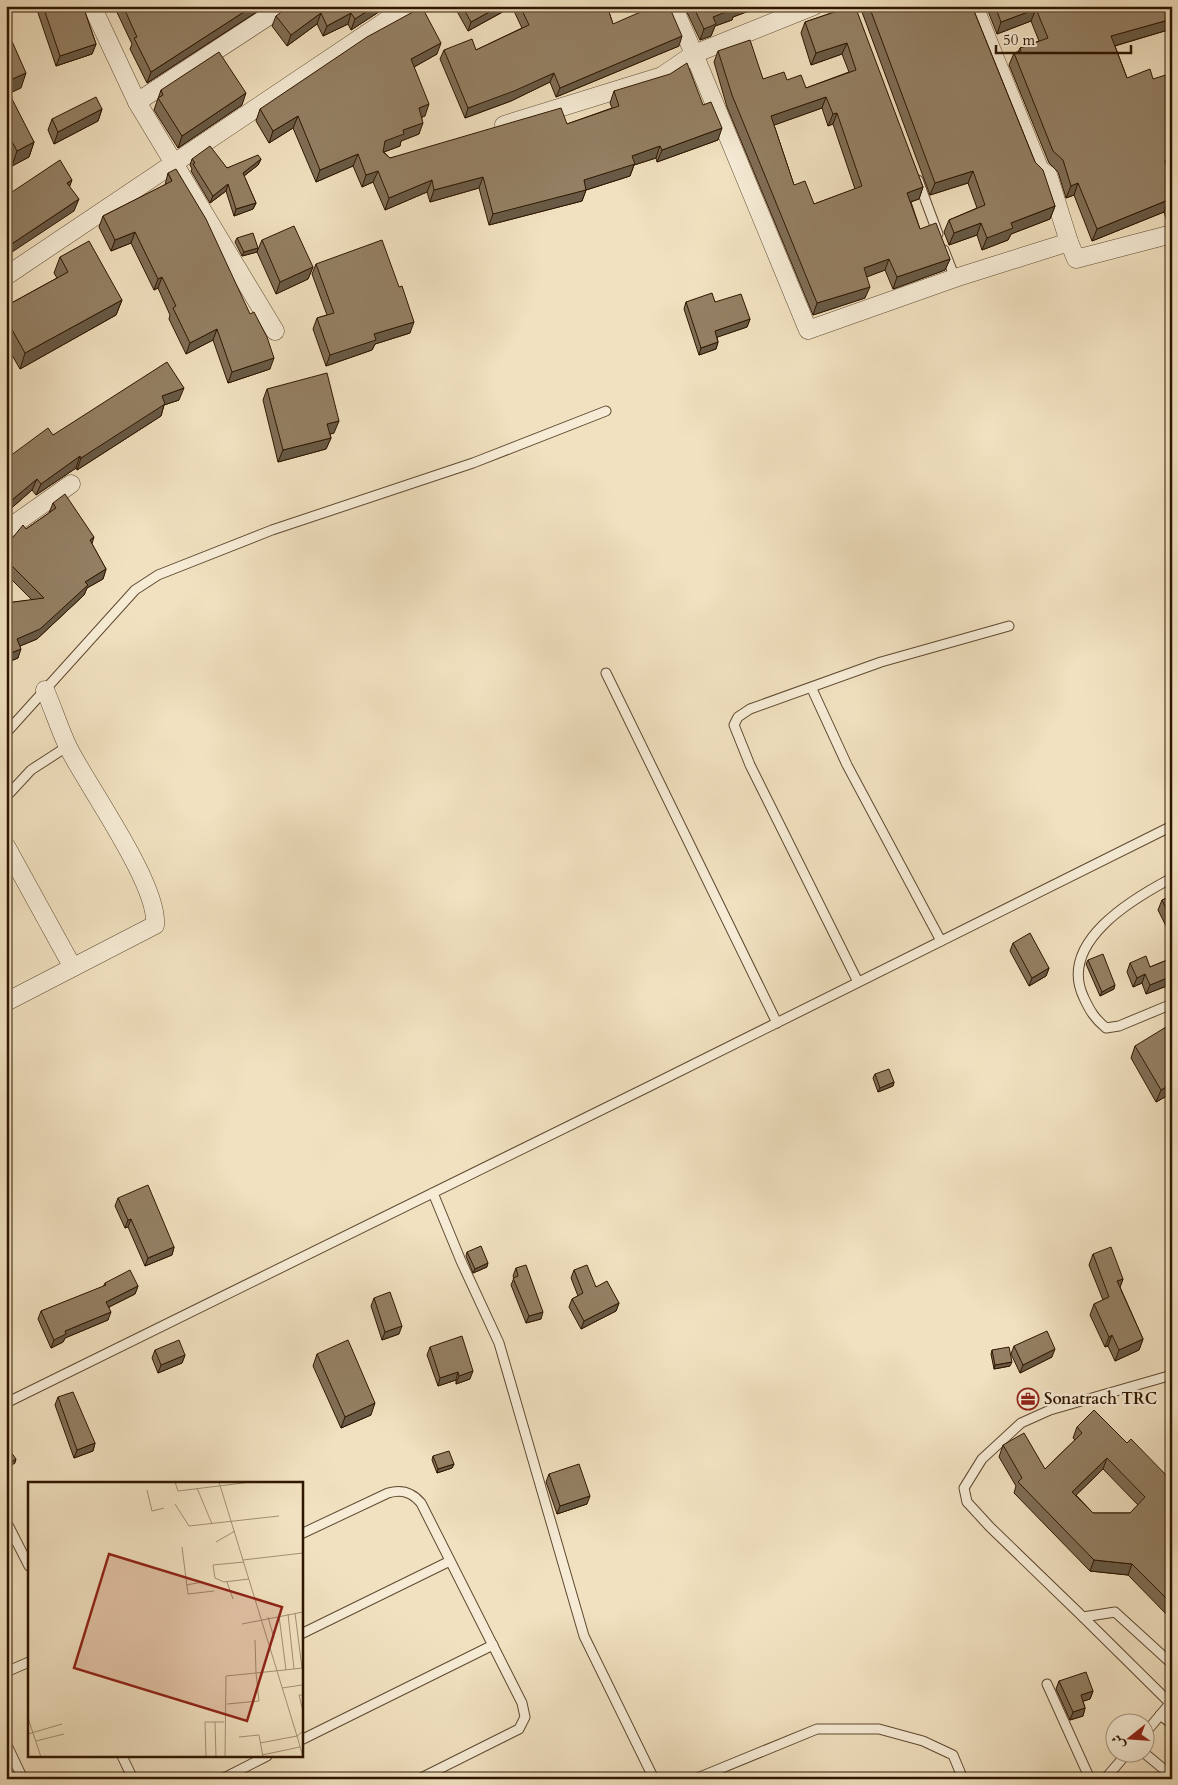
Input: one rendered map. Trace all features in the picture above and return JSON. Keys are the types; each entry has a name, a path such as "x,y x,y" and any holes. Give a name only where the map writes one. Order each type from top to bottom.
{"street":[{"path":"92,6 137,102 275,331"},
{"path":"137,102 284,6"},
{"path":"6,276 408,6"},
{"path":"673,6 808,330 955,278 1069,242"},
{"path":"484,131 662,76 694,54 814,6"},
{"path":"974,6 1040,170 1048,175 1076,259 1172,234"},
{"path":"6,530 71,484"},
{"path":"6,1002 72,966 155,925 156,915 144,879 68,746 45,690"},
{"path":"6,846 72,966"}],"lane":[{"path":"914,170 955,278"},
{"path":"6,732 135,590 158,575 272,530 473,463 606,411"},
{"path":"858,982 750,765 734,725 738,717 750,709 812,689 881,662 1009,626"},
{"path":"606,673 778,1023"},
{"path":"812,689 847,765 941,941"},
{"path":"6,797 31,770 68,746"},
{"path":"6,1403 778,1023 1172,826"},
{"path":"1172,878 1140,895 1101,927 1081,954 1078,975 1081,993 1093,1018 1106,1028 1119,1026 1172,1004"},
{"path":"433,1193 460,1261 499,1343 584,1636 654,1779"},
{"path":"1156,1720 1171,1702 990,1527 967,1502 964,1488 982,1458 1021,1423 1050,1410 1172,1374"},
{"path":"302,1534 388,1493 406,1492 421,1504 525,1710 523,1724 513,1733 419,1779"},
{"path":"6,1521 28,1564"},
{"path":"302,1634 450,1561"},
{"path":"1083,1617 1115,1612 1172,1664"},
{"path":"302,1740 493,1645"},
{"path":"6,1672 28,1662"},
{"path":"1047,1684 1090,1779"},
{"path":"1160,1715 1172,1724"},
{"path":"695,1779 817,1729 879,1729 923,1741 953,1755 963,1779"},
{"path":"6,1743 23,1779"},
{"path":"123,1758 133,1779"},
{"path":"222,1779 264,1758"},
{"path":"1105,1779 1119,1762"},
{"path":"1155,1762 1172,1776"}],"building":[{"path":"43,6 83,6 96,44 60,56"},
{"path":"123,6 253,6 151,72 134,38 137,37"},
{"path":"289,6 375,6 355,19 351,13 327,26 321,13 291,35 276,16"},
{"path":"462,6 500,6 471,22"},
{"path":"520,6 607,6 613,24 654,6 669,6 682,36 560,88 554,73 514,91 468,108 444,50 472,39 476,50 529,25"},
{"path":"693,6 736,6 736,8 713,17 716,24 704,29"},
{"path":"855,6 923,187 907,193 920,229 936,223 950,259 897,277 889,259 864,268 870,287 817,303 732,95 718,51 750,40 763,79 784,72 787,80 801,75 806,88 856,70 847,43 816,53 805,22","holes":["826,97 833,114 837,113 862,186 814,204 805,181 794,185 771,116"]},
{"path":"869,6 972,6 1035,162 1043,170 1055,206 1011,223 1013,228 987,238 981,223 954,233 949,220 985,205 973,171 935,183"},
{"path":"995,6 1172,6 1172,19 1111,36 1127,78 1150,69 1153,79 1172,73 1172,158 1165,161 1172,177 1172,209 1168,200 1097,229 1078,183 1071,186 1063,160 1053,151 1014,53 1021,51 1020,48 1048,38 1036,9 1001,22"},
{"path":"422,7 441,43 411,59 429,104 419,108 423,123 403,130 404,134 385,141 383,152 390,158 561,108 567,124 619,106 614,91 670,74 687,63 703,105 711,102 722,128 662,150 660,146 632,156 635,164 584,180 586,190 493,214 483,177 434,190 432,180 389,198 378,171 366,175 358,154 320,170 298,116 273,131 260,109 367,37"},
{"path":"6,30 26,73 6,82"},
{"path":"219,52 246,93 182,136 158,98 163,95 161,90"},
{"path":"11,97 34,142 17,151 6,132 6,99"},
{"path":"96,97 102,109 58,132 52,119"},
{"path":"210,146 227,168 258,155 261,159 243,173 256,203 236,209 228,184 213,196 193,164 195,163 192,159"},
{"path":"60,160 72,180 67,183 79,199 7,247 6,196"},
{"path":"176,169 206,219 250,314 254,312 267,337 274,358 232,372 217,329 190,343 173,308 176,306 162,277 158,279 135,232 115,240 103,216 172,181 168,173"},
{"path":"294,226 313,267 280,282 262,240"},
{"path":"253,233 258,248 244,252 237,238"},
{"path":"382,240 399,287 402,286 414,322 374,334 376,340 330,355 317,318 334,313 316,264"},
{"path":"89,241 122,300 25,353 6,319 6,306 68,272 60,257"},
{"path":"712,293 715,302 741,294 750,319 715,331 718,342 701,348 686,302"},
{"path":"167,362 184,388 162,396 165,404 81,458 80,456 41,484 37,479 12,500 6,494 6,452 10,456 48,428 53,435"},
{"path":"327,373 339,421 327,424 331,438 283,450 267,389"},
{"path":"65,494 94,537 90,540 106,569 85,582 88,585 40,629 17,639 21,649 6,655 6,603 44,598 11,565 6,569 6,546 23,525 26,529 56,508 53,503"},
{"path":"1172,896 1172,916 1170,917 1162,900"},
{"path":"1030,933 1049,968 1032,978 1013,943"},
{"path":"1103,954 1115,985 1102,992 1088,960"},
{"path":"1146,956 1150,967 1172,958 1172,976 1150,985 1145,974 1137,978 1130,963"},
{"path":"1166,1027 1172,1037 1172,1084 1161,1090 1135,1046"},
{"path":"889,1069 894,1082 880,1088 875,1074"},
{"path":"148,1185 174,1247 148,1258 131,1219 128,1220 118,1198"},
{"path":"481,1246 488,1263 475,1269 467,1252"},
{"path":"1111,1247 1123,1279 1117,1281 1143,1339 1119,1350 1112,1335 1109,1337 1094,1304 1109,1297 1093,1254"},
{"path":"526,1265 543,1312 529,1316 513,1278 518,1276 516,1268"},
{"path":"587,1265 596,1287 607,1281 619,1303 584,1321 572,1299 583,1293 574,1270"},
{"path":"130,1270 138,1286 106,1302 111,1312 65,1331 66,1334 54,1340 41,1311 106,1285 105,1283"},
{"path":"390,1292 402,1326 385,1332 374,1298"},
{"path":"1047,1331 1055,1349 1023,1365 1014,1346"},
{"path":"462,1336 473,1371 459,1376 458,1372 440,1378 430,1347"},
{"path":"179,1340 185,1355 161,1365 155,1350"},
{"path":"348,1340 375,1403 345,1417 317,1354"},
{"path":"1009,1347 1012,1362 995,1365 992,1350"},
{"path":"73,1392 95,1443 77,1450 58,1397"},
{"path":"1094,1410 1127,1443 1131,1439 1167,1476 1172,1471 1172,1604 1132,1564 1094,1560 1018,1482 1022,1478 1003,1445 1024,1433 1045,1469 1082,1433 1077,1427","holes":["1107,1458 1145,1497 1130,1513 1093,1513 1072,1492"]},
{"path":"8,1448 16,1459 6,1465 6,1449"},
{"path":"449,1451 454,1464 438,1469 433,1456"},
{"path":"579,1464 590,1496 560,1506 549,1474"},
{"path":"1086,1672 1093,1691 1081,1695 1085,1708 1073,1712 1059,1681"}],"place":[{"name":"Sonatrach TRC","path":"1028,1399"}]}
